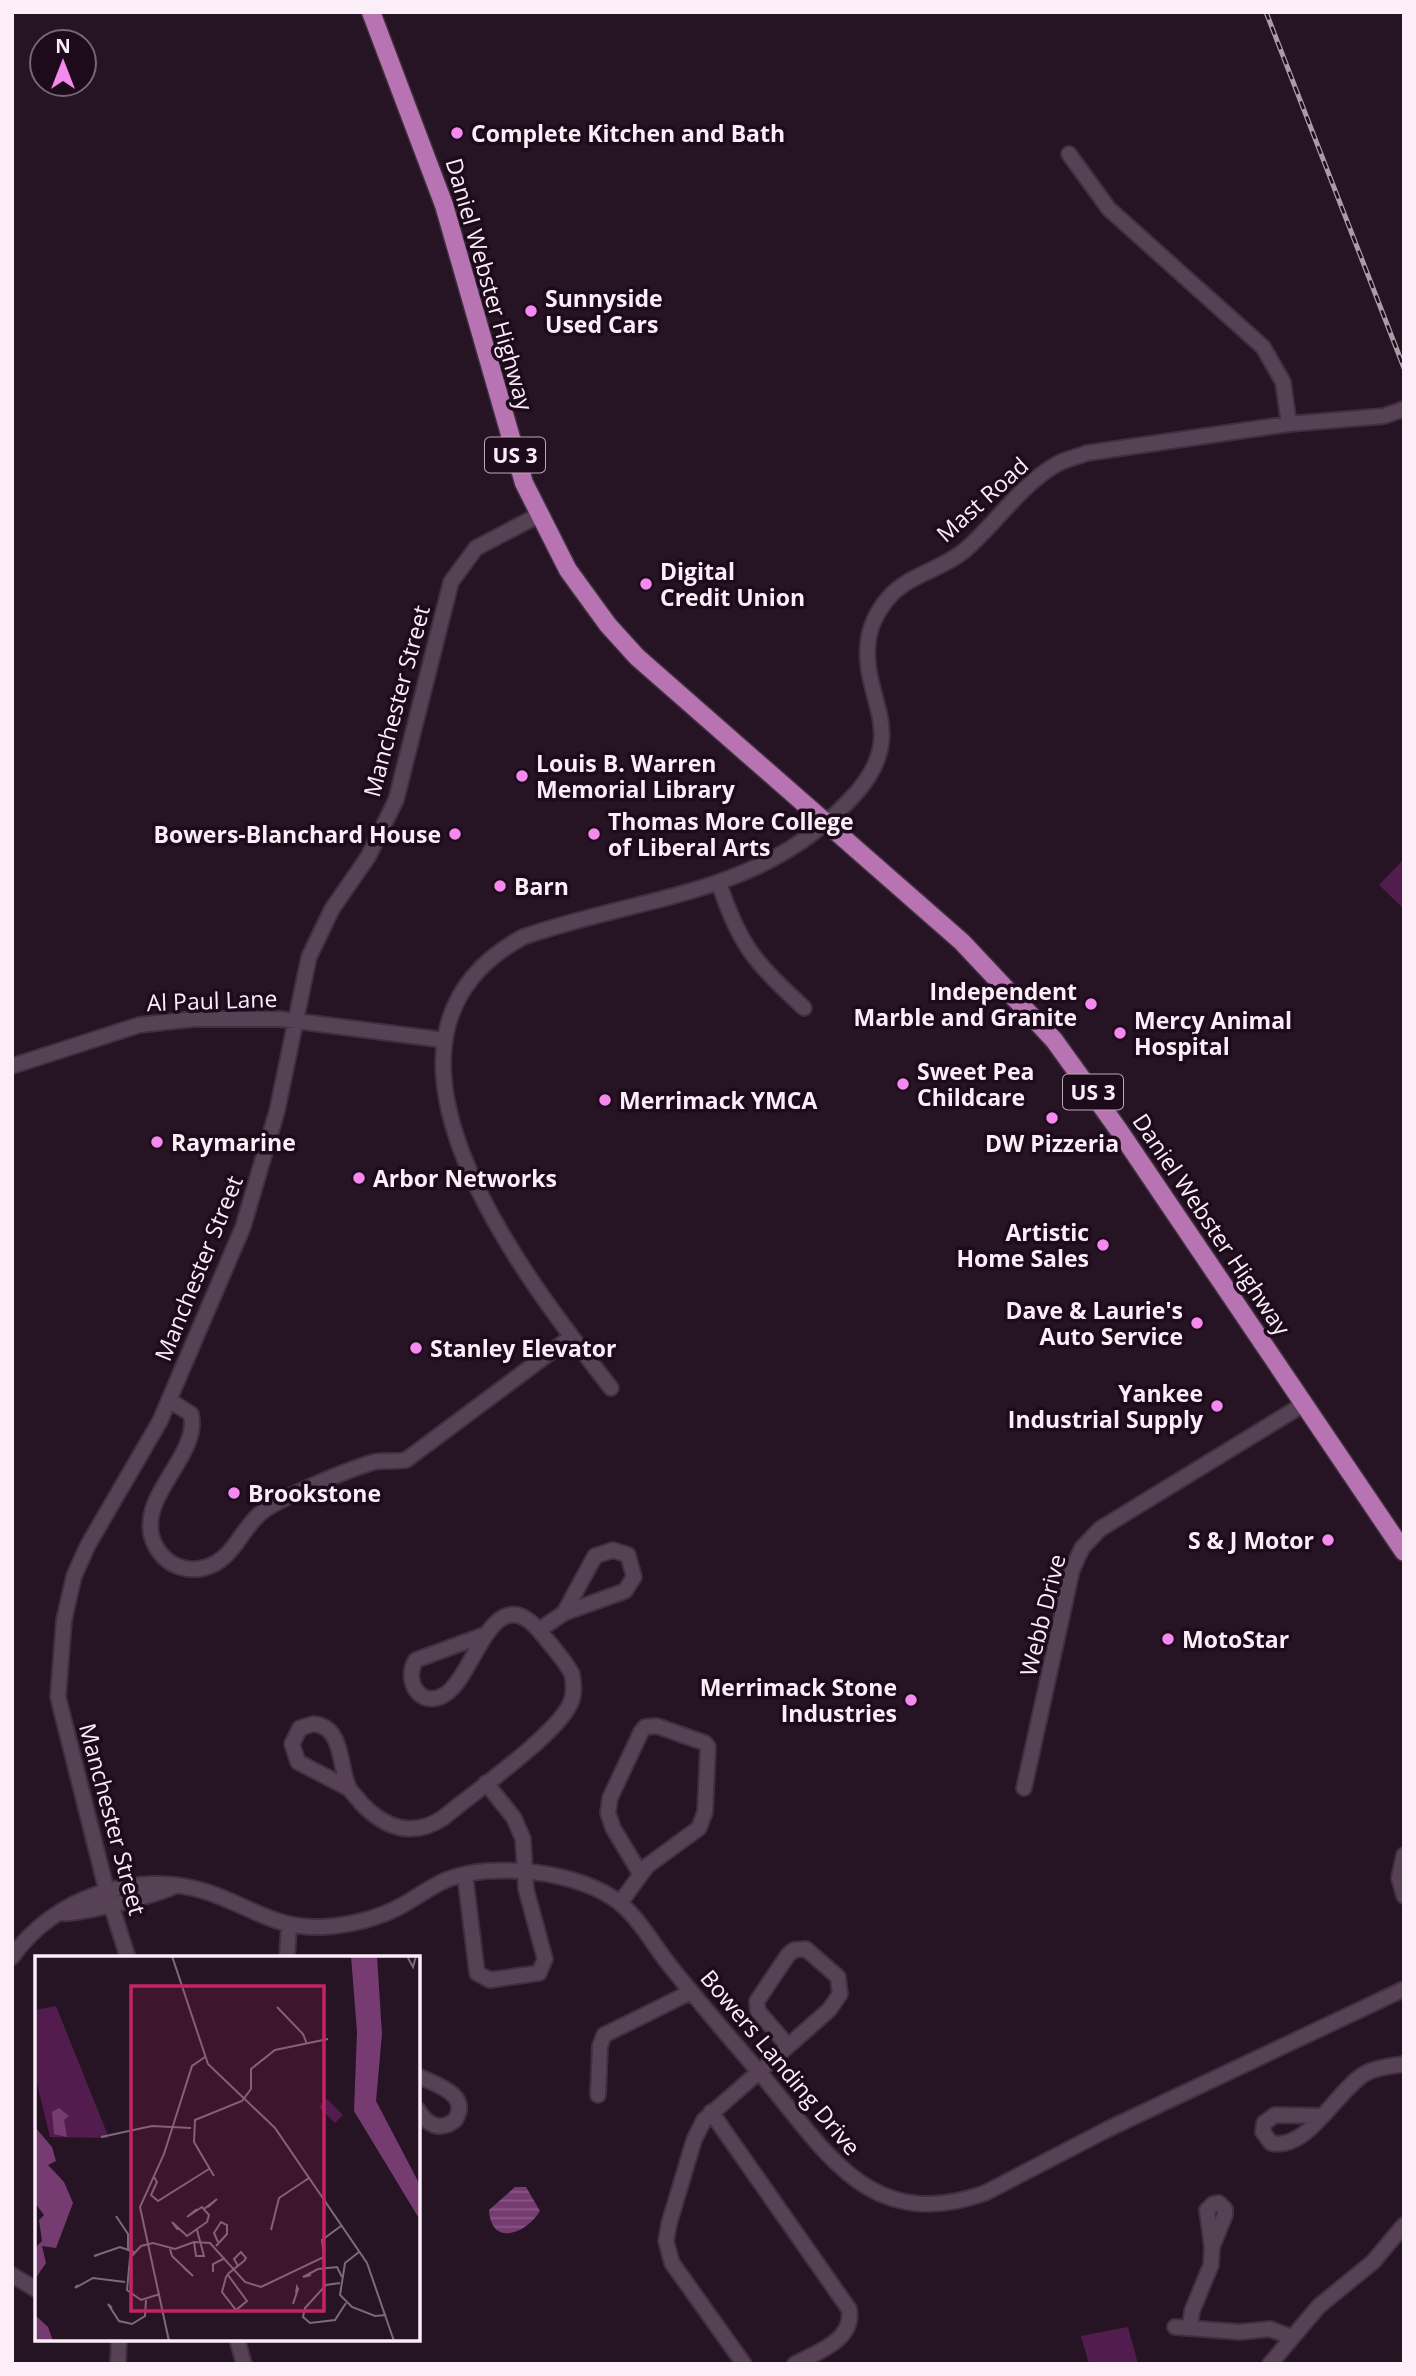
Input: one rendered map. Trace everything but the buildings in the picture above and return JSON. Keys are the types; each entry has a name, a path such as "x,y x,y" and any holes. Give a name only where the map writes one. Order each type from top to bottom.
{"main road":[{"name":"Daniel Webster Highway","path":"371,12 440,192 509,438 539,515 568,570 621,640 686,703 974,953 1054,1040 1125,1138 1404,1552"}],"street":[{"path":"1069,154 1110,209 1263,347 1283,382 1289,424"},
{"name":"Mast Road","path":"611,1388 512,1254 481,1199 452,1117 445,1077 444,1040 458,996 470,977 503,947 544,929 719,883 785,854 826,823 858,791 880,752 883,724 869,671 867,647 875,619 901,587 963,552 1030,485 1057,464 1087,453 1289,424 1384,415 1404,409"},
{"name":"Manchester Street","path":"127,1956 109,1898 58,1697 64,1620 74,1576 88,1545 169,1401 253,1196 277,1111 295,1021 316,939 332,909 368,858 396,800 451,582 476,548 539,515"},
{"path":"719,883 735,930 745,947 804,1008"},
{"name":"Al Paul Lane","path":"12,1066 156,1022 245,1018 295,1021 444,1040"},
{"path":"169,1401 191,1414 193,1430 153,1508 150,1529 153,1540 164,1557 178,1567 197,1569 218,1562 255,1518 275,1504 375,1462 406,1460 571,1337"},
{"name":"Webb Drive","path":"1024,1788 1072,1570 1082,1548 1116,1519 1304,1404"},
{"path":"539,1630 564,1613 625,1591 634,1577 628,1555 613,1550 595,1556 564,1613"},
{"path":"348,1788 333,1734 318,1724 300,1728 292,1744 298,1762 348,1788 382,1822 410,1830 437,1822 554,1725 570,1704 574,1684 572,1674 531,1621 519,1615 506,1617 484,1635 416,1660 410,1674 414,1689 426,1698 435,1699 449,1692 484,1635"},
{"path":"620,1903 640,1873 693,1834 705,1812 708,1747 705,1743 657,1726 645,1727 641,1732 608,1805 613,1828 640,1873"},
{"path":"465,1875 474,1968 479,1976 490,1980 534,1976 545,1966 526,1889 524,1846 518,1824 486,1783"},
{"path":"1404,1855 1399,1878 1404,1896"},
{"name":"Bowers Landing Drive","path":"15,1948 39,1926 63,1913 75,1915 109,1898 152,1882 204,1890 262,1918 289,1925 321,1927 366,1920 400,1907 441,1882 465,1875 525,1873 578,1881 595,1887 620,1903 835,2165 880,2194 903,2201 952,2202 985,2193 1108,2129 1404,1989"},
{"path":"287,1956 289,1925"},
{"path":"744,2364 672,2263 666,2241 699,2127 711,2112 759,2072 829,2010 841,1994 838,1977 806,1949 794,1950 788,1955 757,2001 758,2011 788,2046"},
{"path":"598,2095 600,2046 604,2035 691,1992"},
{"path":"1322,2116 1366,2073 1404,2064"},
{"path":"420,2077 449,2091 459,2102 455,2120 445,2126 428,2123 420,2113"},
{"path":"711,2112 849,2309 850,2322 843,2335 795,2364"},
{"path":"1270,2364 1319,2306 1373,2262 1404,2225"},
{"path":"1190,2327 1192,2311 1210,2265 1212,2247"},
{"path":"12,2275 35,2289"},
{"path":"1175,2327 1240,2332 1270,2329 1291,2337"},
{"path":"118,2364 119,2341"},
{"path":"238,2341 244,2364"}],"shaded area":[{"path":"1404,859 1404,909 1379,885"},
{"path":"515,2187 526,2187 540,2211 518,2231 502,2233 491,2222 489,2210"},
{"path":"1128,2327 1138,2364 1089,2364 1081,2336"}],"railway":[{"path":"1266,12 1404,368"}],"place":[{"name":"Complete Kitchen and Bath","path":"457,133"},
{"name":"Sunnyside Used Cars","path":"531,311"},
{"name":"Digital Credit Union","path":"646,584"},
{"name":"Louis B. Warren Memorial Library","path":"522,776"},
{"name":"Bowers-Blanchard House","path":"455,834"},
{"name":"Thomas More College of Liberal Arts","path":"594,834"},
{"name":"Barn","path":"500,886"},
{"name":"Independent Marble and Granite","path":"1091,1004"},
{"name":"Mercy Animal Hospital","path":"1120,1033"},
{"name":"Sweet Pea Childcare","path":"903,1084"},
{"name":"Merrimack YMCA","path":"605,1100"},
{"name":"DW Pizzeria","path":"1052,1118"},
{"name":"Raymarine","path":"157,1142"},
{"name":"Arbor Networks","path":"359,1178"},
{"name":"Artistic Home Sales","path":"1103,1245"},
{"name":"Dave & Laurie's Auto Service","path":"1197,1323"},
{"name":"Stanley Elevator","path":"416,1348"},
{"name":"Yankee Industrial Supply","path":"1217,1406"},
{"name":"Brookstone","path":"234,1493"},
{"name":"S & J Motor","path":"1328,1540"},
{"name":"MotoStar","path":"1168,1639"},
{"name":"Merrimack Stone Industries","path":"911,1700"}]}
